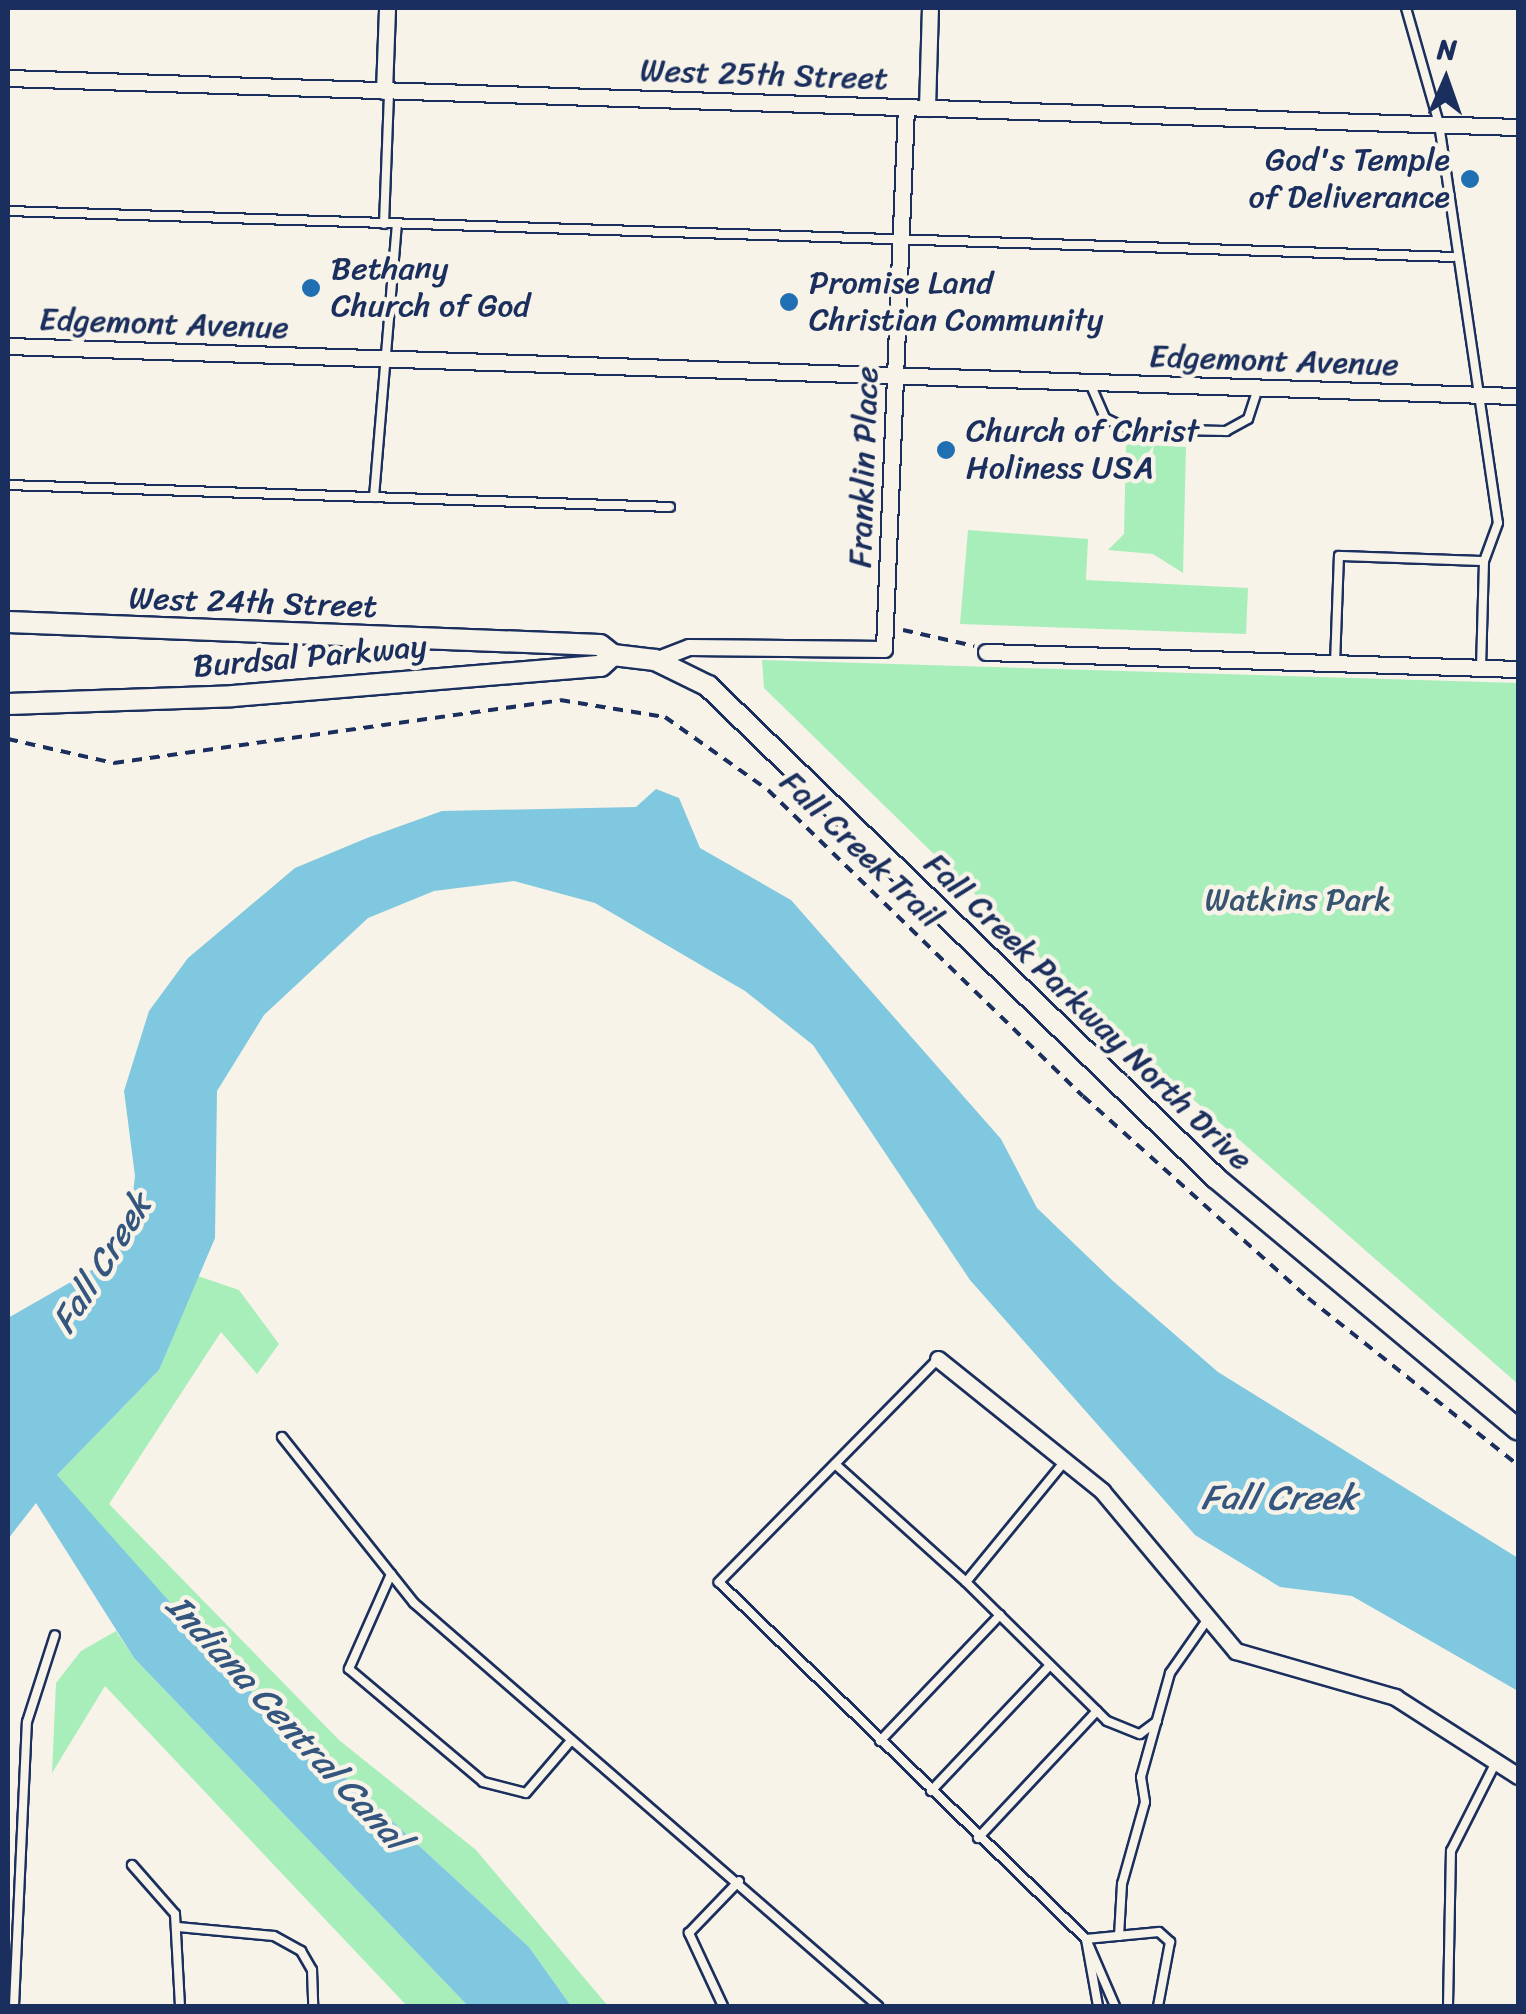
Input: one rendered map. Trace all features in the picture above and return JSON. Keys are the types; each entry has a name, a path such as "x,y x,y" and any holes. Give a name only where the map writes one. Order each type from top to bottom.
{"street":[{"path":"387,8 387,91"},
{"path":"927,108 930,8"},
{"name":"West 25th Street","path":"8,78 1518,127"},
{"name":"Franklin Place","path":"655,660 690,647 884,649 906,107"},
{"name":"Edgemont Avenue","path":"8,346 1518,396"},
{"name":"West 24th Street","path":"8,622 600,645 613,656"},
{"path":"986,652 1518,669"},
{"name":"Fall Creek Parkway North Drive","path":"613,656 655,660 708,686 1216,1178 1518,1430"},
{"name":"Burdsal Parkway","path":"8,704 233,696 600,666 613,656"},
{"path":"938,1359 1102,1490 1205,1623 1236,1651 1395,1697 1518,1776"}],"lane":[{"path":"1406,8 1439,124 1452,257 1498,523 1484,561 1481,667"},
{"path":"384,224 387,91"},
{"path":"8,211 1452,257"},
{"path":"374,498 396,224"},
{"path":"1089,381 1106,418 1128,429 1226,431 1248,419 1258,388"},
{"path":"8,485 670,508"},
{"path":"1336,664 1338,556 1484,561"},
{"path":"938,1359 719,1582 1086,1939 1116,2006"},
{"path":"282,1438 392,1574 568,1744 607,1763 878,2006"},
{"path":"966,1582 1065,1461"},
{"path":"835,1464 966,1582 1097,1711 1140,1734 1146,1758"},
{"path":"392,1574 349,1669 483,1782 526,1793 568,1744"},
{"path":"880,1741 1000,1615"},
{"path":"1120,1936 1146,1758 1156,1721 1170,1673 1205,1623"},
{"path":"14,2006 27,1722 55,1634"},
{"path":"931,1791 1050,1664"},
{"path":"978,1838 1097,1711"},
{"path":"1140,1734 1156,1721"},
{"path":"1448,2006 1452,1852 1497,1760"},
{"path":"132,1866 178,1926 180,2006"},
{"path":"723,2006 688,1933 740,1880"},
{"path":"178,1926 288,1943 312,1970 313,2006"},
{"path":"1086,1939 1159,1932 1170,1942 1158,2006"},
{"path":"1086,1939 1098,2006"}],"path":[{"path":"886,615 921,640 986,652"},
{"name":"Fall Creek Trail","path":"8,739 114,764 560,700 665,717 768,790 1083,1096 1308,1298 1518,1465"}],"green space":[{"path":"1126,444 1186,447 1183,573 1153,554 1108,550 1124,534"},
{"path":"968,530 1088,539 1086,580 1248,588 1246,634 960,624"},
{"name":"Watkins Park","path":"762,660 1518,683 1518,1384 1115,1031 764,688"},
{"path":"195,1275 239,1290 279,1344 257,1374 221,1332 109,1504 339,1740 476,1850 608,2006 571,2006 529,1947 240,1681 65,1493 57,1475 159,1370"},
{"path":"116,1631 134,1658 468,2006 407,2006 105,1686 52,1773 56,1683 81,1651"}],"water":[{"name":"Fall Creek","path":"656,789 679,798 700,848 791,900 1001,1139 1037,1208 1113,1281 1218,1372 1518,1558 1518,1691 1352,1596 1280,1587 1195,1535 970,1280 813,1045 745,991 595,903 514,881 434,891 368,918 264,1015 217,1091 215,1238 159,1370 57,1475 240,1681 529,1947 571,2006 468,2006 134,1658 36,1503 8,1539 8,1318 111,1259 129,1227 135,1176 124,1091 149,1011 188,958 295,868 367,838 442,811 636,807"}],"place":[{"name":"God's Temple of Deliverance","path":"1470,179"},
{"name":"Bethany Church of God","path":"311,288"},
{"name":"Promise Land Christian Community","path":"789,302"},
{"name":"Church of Christ Holiness USA","path":"946,450"}],"water label":[{"name":"Indiana Central Canal","path":"288,1722"}]}
